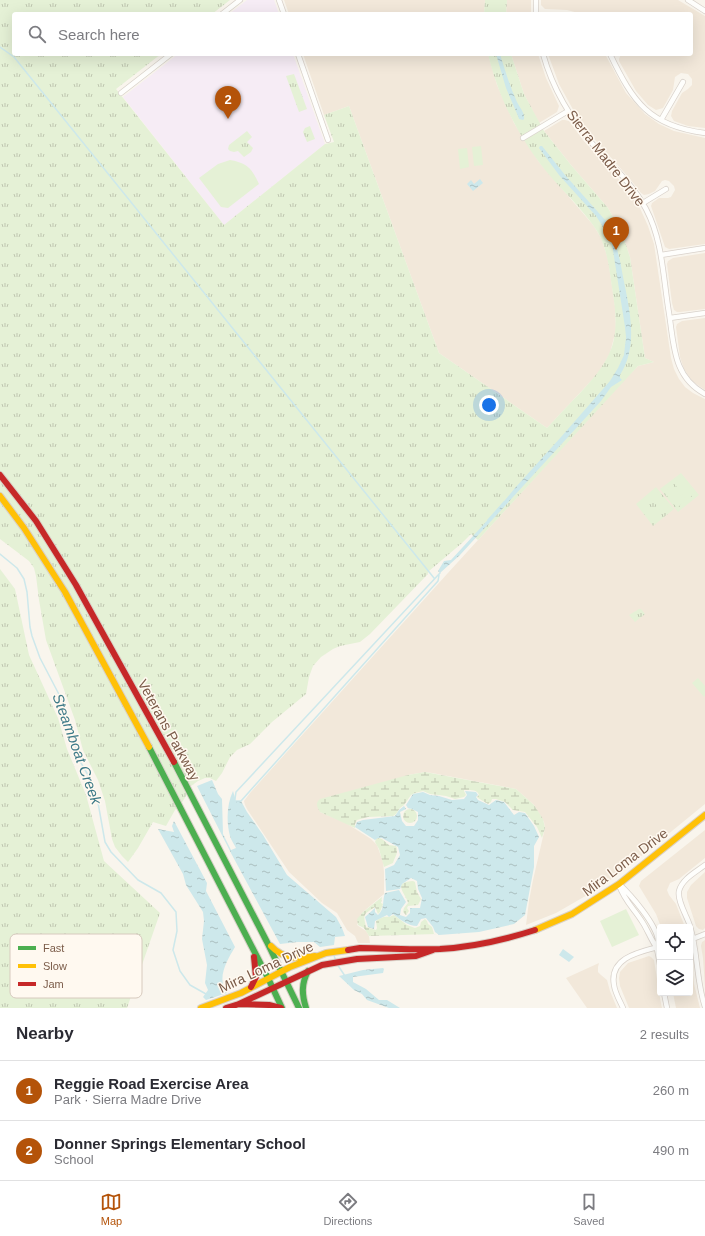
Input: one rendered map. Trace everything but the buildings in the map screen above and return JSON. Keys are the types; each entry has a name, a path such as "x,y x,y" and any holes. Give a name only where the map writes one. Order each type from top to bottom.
{"main road":[{"name":"Veterans Parkway","path":"0,476 36,521 76,585 178,770 267,942 299,1008"},
{"name":"Veterans Parkway","path":"0,496 24,528 65,592 168,783 268,978 281,1008"},
{"name":"Mira Loma Drive","path":"201,1008 230,998 281,971 315,956 326,953 339,950 365,948 439,949 458,947 492,942 535,930 572,914 619,884 705,815"},
{"path":"267,942 280,955 290,958 315,956"},
{"name":"Mira Loma Drive","path":"229,1007 239,1004 308,971 328,964 347,960 416,956 439,949"},
{"path":"251,987 255,981 256,966 253,951"},
{"path":"306,1008 302,988 308,971"},
{"path":"239,1004 269,1005 281,1008"}],"street":[{"path":"225,12 240,0"},
{"path":"279,0 283,12"},
{"path":"536,0 536,12"},
{"path":"688,0 705,11"},
{"path":"121,93 168,56"},
{"path":"299,56 328,140"},
{"name":"Sierra Madre Drive","path":"544,56 553,82 568,111 588,138 643,203 655,231 661,255 676,357 681,372 691,385 698,391 705,394"},
{"path":"611,56 631,93 646,109 661,120 682,129 705,133"},
{"path":"661,120 683,82"},
{"path":"523,138 568,111"},
{"path":"643,203 666,189"},
{"path":"661,255 705,248"},
{"path":"670,318 705,313"},
{"path":"689,924 679,897 679,891 684,882 705,865"},
{"path":"619,884 630,894 647,917 657,936"},
{"path":"693,939 705,934"},
{"path":"693,945 705,1007"},
{"path":"623,1008 614,985 614,970 624,959 657,948"},
{"path":"665,996 667,1008"}],"shaded area":[{"path":"247,0 274,0 278,12 232,12"},
{"path":"284,0 485,0 484,12 288,12"},
{"path":"507,0 531,0 531,12 506,12"},
{"path":"541,0 678,0 705,16 705,128 688,126 674,121 671,116 672,111 682,93 692,85 692,79 688,74 681,73 675,77 673,90 663,108 656,110 648,105 636,91 619,61 620,56 693,56 693,12 574,12 567,10 545,9 541,5"},
{"path":"175,56 294,56 325,144 224,225 123,97"},
{"path":"304,56 489,56 497,85 514,123 539,162 594,226 602,240 608,259 615,306 616,330 610,353 602,368 592,380 547,428 439,353 349,106 324,115"},
{"path":"512,56 539,56 546,78 559,106 557,112 539,123 524,94"},
{"path":"549,56 606,56 626,93 645,114 659,124 674,131 705,138 705,244 669,249 665,247 651,206 652,203 659,198 671,197 675,190 674,186 669,181 665,180 662,181 655,191 644,195 641,193 589,133 576,115 559,84"},
{"path":"562,120 569,121 583,140 624,185 639,206 654,244 671,358 674,369 685,387 705,399 705,804 623,871 596,890 556,913 526,925 533,880 545,828 544,822 534,805 516,789 425,772 408,775 320,812 346,823 371,839 377,845 383,862 384,894 363,912 357,925 366,931 369,936 370,943 358,943 355,936 347,930 337,913 322,903 289,872 247,809 244,801 447,574 625,379 638,366 654,362 645,358 630,257 622,233 608,208 544,131"},
{"path":"705,253 705,309 677,312 674,310 672,303 667,264 668,261 673,258"},
{"path":"705,318 705,390 692,381 684,369 680,357 676,327 677,324 682,321"},
{"path":"705,830 705,858 679,879 670,883 667,890 676,904 684,924 660,924 656,914 639,886 641,881"},
{"path":"705,872 705,928 703,930 696,926 687,898 687,892 691,885"},
{"path":"705,940 705,987 701,946 702,942"},
{"path":"649,956 654,960 657,979 657,996 660,996 662,1008 629,1008 620,986 619,978 620,972 628,963"},
{"path":"599,963 598,972 607,980 617,1008 587,1008 566,978"},
{"path":"693,975 700,1008 676,1008 674,996 693,996"}],"green space":[{"path":"0,0 230,0 215,12 12,12 12,56 158,56 116,89 224,225 325,144 334,142 324,115 349,106 439,353 547,428 600,370 609,354 614,339 616,324 615,309 608,260 599,236 586,216 550,176 534,155 522,137 499,91 488,56 512,56 524,94 544,131 608,208 622,233 630,257 645,358 654,362 638,366 478,540 471,534 429,571 427,575 370,634 360,642 340,646 321,657 313,666 309,677 306,694 272,722 250,744 237,750 230,757 216,781 210,778 205,778 191,786 166,826 153,822 128,862 115,847 112,839 105,801 98,780 83,750 75,720 46,640 34,568 29,561 0,539"},
{"path":"485,0 507,0 506,12 484,12"},
{"path":"294,74 307,109 299,112 286,76"},
{"path":"310,126 315,139 307,142 303,132 305,128"},
{"path":"247,131 252,137 247,142 253,148 251,152 244,157 238,151 230,151 228,149 229,145"},
{"path":"481,146 483,165 474,166 472,147"},
{"path":"467,148 469,167 460,169 458,149"},
{"path":"230,160 241,163 249,168 259,184 228,208 221,207 199,178 218,164"},
{"path":"681,473 699,495 678,512 660,489"},
{"path":"682,477 695,493 687,500 674,483"},
{"path":"672,485 685,501 677,508 664,492"},
{"path":"656,487 674,509 653,526 636,504"},
{"path":"657,492 669,507 662,512 651,498"},
{"path":"0,569 15,589 29,655 58,718 67,749 86,795 104,861 160,913 142,965 142,934 10,934 10,998 130,998 127,1008 0,1008"},
{"path":"641,609 645,614 635,622 629,615"},
{"path":"698,678 705,686 704,697 692,683"},
{"path":"425,772 516,789 534,805 543,819 545,828 542,838 537,827 525,812 513,810 505,802 496,799 492,799 488,804 478,798 478,793 473,790 464,790 466,795 464,797 455,799 430,794 423,791 415,793 411,795 393,816 368,817 357,820 355,828 320,812 317,807 317,802 320,799 408,775"},
{"path":"407,809 413,809 417,813 417,819 413,823 407,823 403,819 403,813"},
{"path":"379,838 389,845 396,846 397,848 397,853 393,863 384,867 379,849 375,842 376,839"},
{"path":"406,882 415,882 417,892 421,899 418,905 408,906 407,908 409,911 406,915 403,912 408,903 401,886"},
{"path":"382,897 381,903 383,904 380,912 378,914 375,907 365,915 364,920 366,927 376,930 376,921 394,915 407,925 415,928 420,926 421,922 425,919 432,927 434,934 437,934 369,936 364,928 358,925 357,919 363,912"},
{"path":"626,909 639,935 612,947 600,921"}],"water":[{"path":"497,56 501,56 512,90 524,115 523,120 519,119 506,88"},
{"path":"542,146 565,175 606,221 614,237 621,265 631,321 630,349 620,375 622,380 611,387 601,401 460,555 440,573 438,571 444,561 451,560 610,381 624,355 626,337 625,327 612,244 596,216 559,175 539,148"},
{"path":"480,179 483,183 473,191 467,184 471,180 474,184"},
{"path":"212,780 218,794 222,799 223,834 231,850 236,848 230,836 228,819 229,801 233,791 236,801 241,801 287,875 336,917 345,936 335,937 334,945 320,947 314,942 280,944 197,786"},
{"path":"465,791 476,792 478,795 476,797 478,800 489,805 496,800 504,802 514,815 519,812 525,813 534,826 539,837 534,846 534,867 525,915 514,924 479,932 439,935 435,932 426,918 421,919 417,926 414,926 393,914 389,917 387,915 375,921 374,929 368,927 365,917 375,908 375,912 378,915 380,913 385,893 399,890 406,902 401,909 400,915 406,917 410,913 410,908 420,908 422,898 418,889 417,881 411,878 402,884 400,889 386,891 385,869 394,865 400,855 398,847 382,838 375,840 355,827 357,822 395,816 404,806 406,809 400,812 402,821 406,826 414,826 418,820 418,812 408,808 406,805 413,794 423,792 452,800 464,799 467,795"},
{"path":"174,821 207,883 206,891 235,947 230,955 222,979 227,993 206,1000 203,997 208,990 205,983 207,965 202,939 204,921 203,912 186,885 183,874 158,829 174,832 172,826"},
{"path":"563,949 574,957 569,962 559,955"},
{"path":"383,968 383,973 353,977 353,982 366,989 379,1000 387,1000 400,1008 389,1008 367,1000 362,994 354,990 339,976 363,970"}],"waterway":[{"path":"0,47 12,56"},
{"path":"13,56 434,578"},
{"path":"488,520 504,502"},
{"name":"Steamboat Creek","path":"0,554 17,568 24,579 32,636 40,658 64,704 74,737 77,756 88,775 97,797 105,842 111,852 138,880 161,893 176,912 177,931 173,950 180,971 190,985 206,994"},
{"path":"235,799 236,792 440,573"},
{"path":"236,801 241,801 438,581 439,575"},
{"path":"333,953 336,961"},
{"path":"337,964 345,976"}],"traffic: fast":[{"path":"149,747 282,1008"},
{"path":"174,762 267,942 299,1008"},
{"path":"306,1008 303,990 304,980 308,971"}],"traffic: slow":[{"path":"0,496 24,528 65,592 149,747"},
{"path":"535,930 572,914 619,884 705,815"},
{"path":"271,946 286,956 297,958 315,956"},
{"path":"201,1008 241,993 290,967 326,953 348,950"}],"traffic: jam":[{"path":"0,475 36,521 76,585 174,762"},
{"path":"348,950 360,948 440,949 464,947 512,937 535,930"},
{"path":"226,1008 239,1004 322,965 357,959 416,956 433,950"},
{"path":"251,987 256,977 254,957"},
{"path":"239,1004 269,1005 281,1008"}],"place":[{"name":"Donner Springs Elementary School","path":"228,119"},
{"name":"Reggie Road Exercise Area","path":"616,250"}]}
